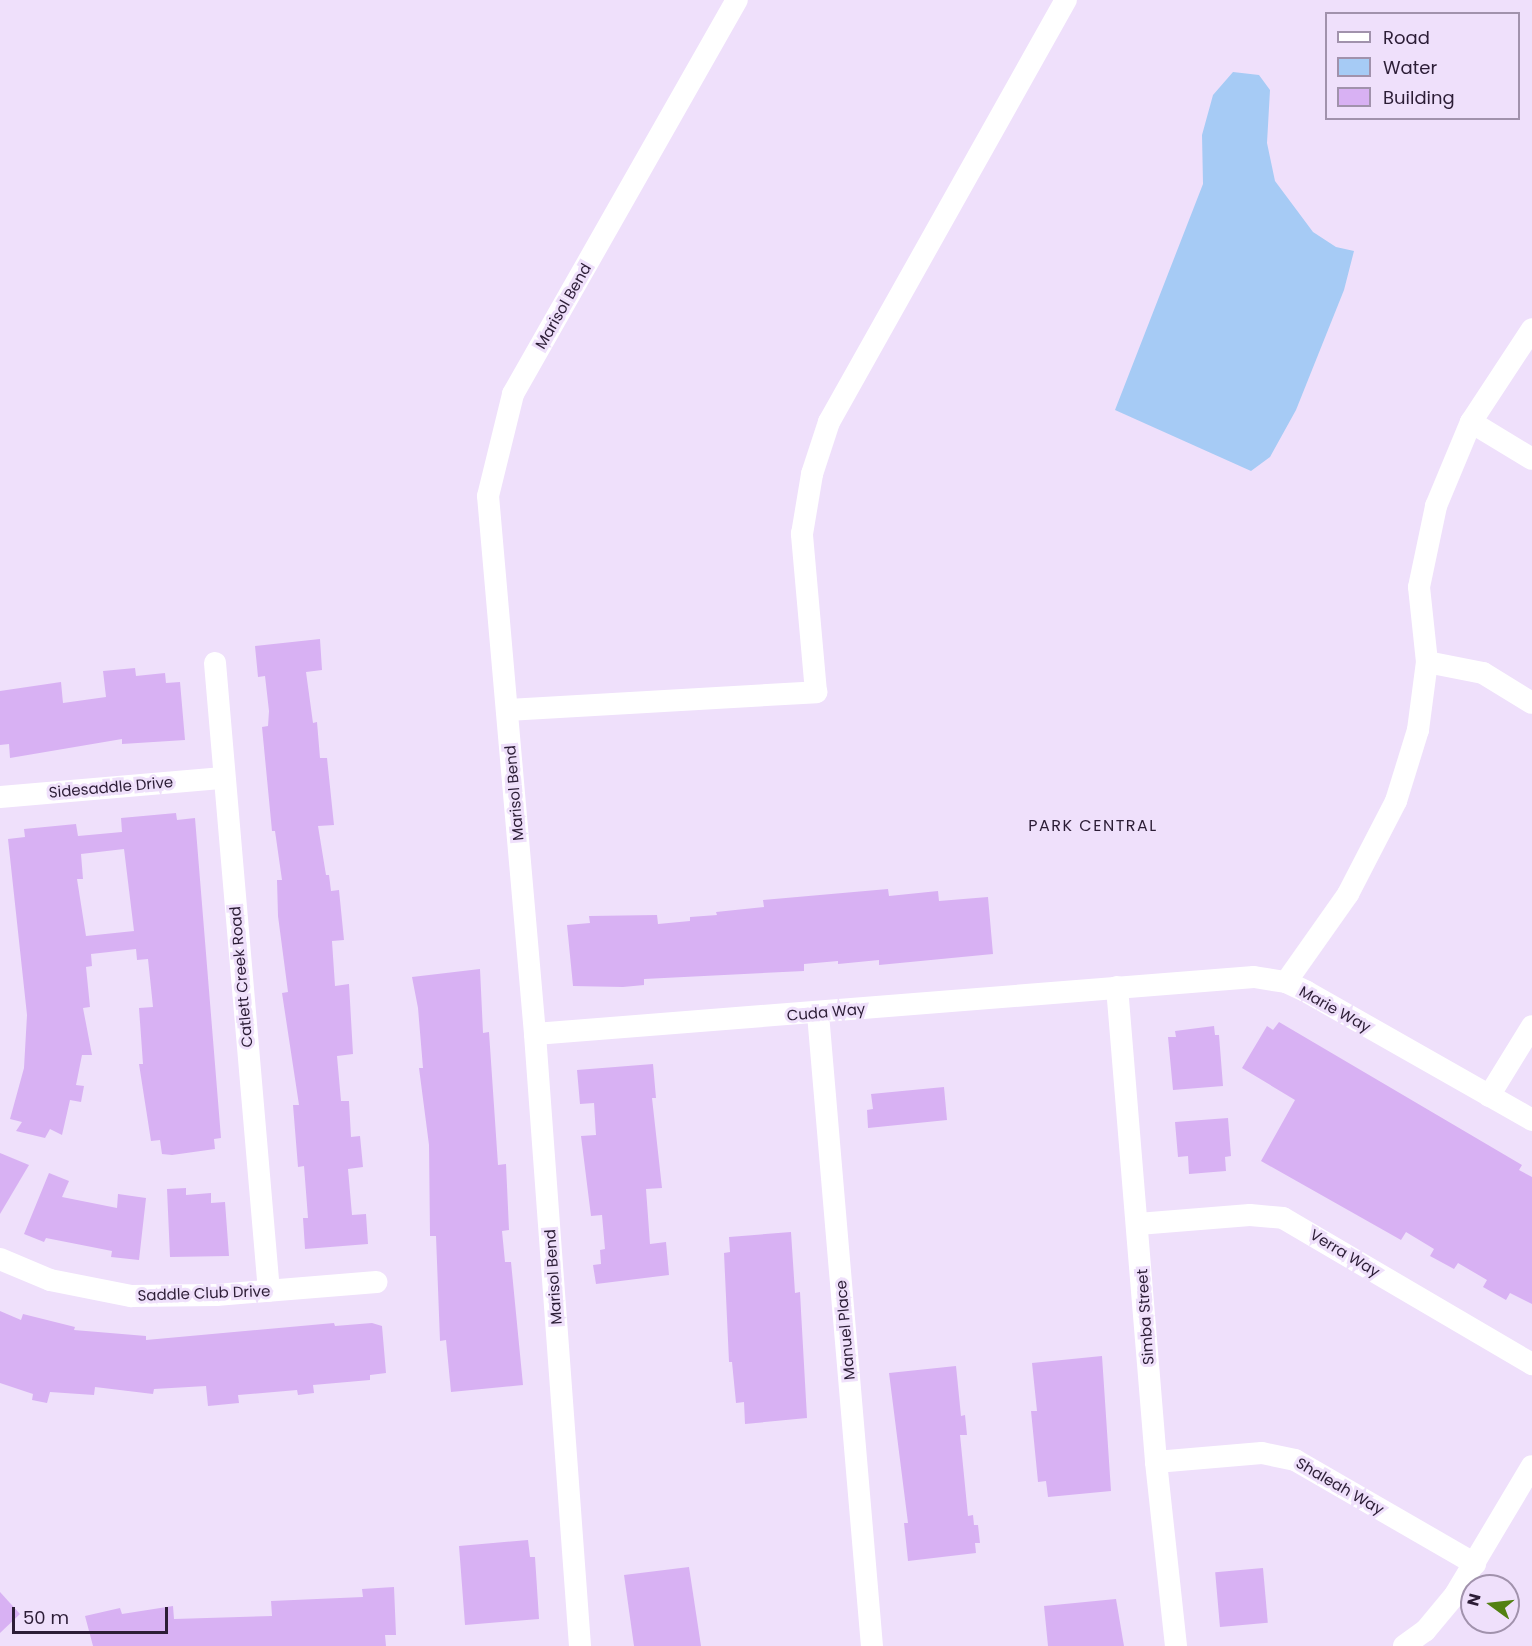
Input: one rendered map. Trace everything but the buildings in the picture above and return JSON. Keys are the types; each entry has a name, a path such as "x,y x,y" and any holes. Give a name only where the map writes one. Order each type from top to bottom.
{"street":[{"name":"Marisol Bend","path":"580,1646 535,1034 488,496 513,394 737,0"},
{"path":"507,710 816,692 802,534 812,474 829,422 1066,0"},
{"path":"1286,982 1348,894 1396,801 1418,730 1427,662 1419,587 1436,506 1471,422 1532,329"},
{"path":"1471,422 1532,459"},
{"path":"1427,662 1483,673 1532,703"},
{"name":"Catlett Creek Road","path":"215,663 223,778 269,1291"},
{"name":"Sidesaddle Drive","path":"0,797 223,778"},
{"name":"Marie Way","path":"1117,987 1254,977 1286,982 1532,1120"},
{"name":"Cuda Way","path":"535,1034 818,1014 1117,987"},
{"name":"Simba Street","path":"1117,987 1156,1462 1176,1646"},
{"name":"Manuel Place","path":"818,1014 872,1646"},
{"path":"1489,1096 1532,1026"},
{"name":"Verra Way","path":"1138,1224 1250,1215 1282,1218 1532,1364"},
{"name":"Saddle Club Drive","path":"0,1259 50,1280 131,1296 269,1291 376,1282"},
{"name":"Shaleah Way","path":"1156,1462 1262,1453 1295,1460 1475,1564"},
{"path":"1404,1646 1425,1631 1475,1564 1532,1466"}],"water":[{"path":"1233,72 1259,75 1270,90 1267,143 1275,181 1313,232 1336,247 1354,251 1344,290 1296,410 1270,457 1251,471 1115,410 1203,184 1202,135 1213,95"}],"district":[{"name":"PARK CENTRAL","path":"1093,826"}]}
